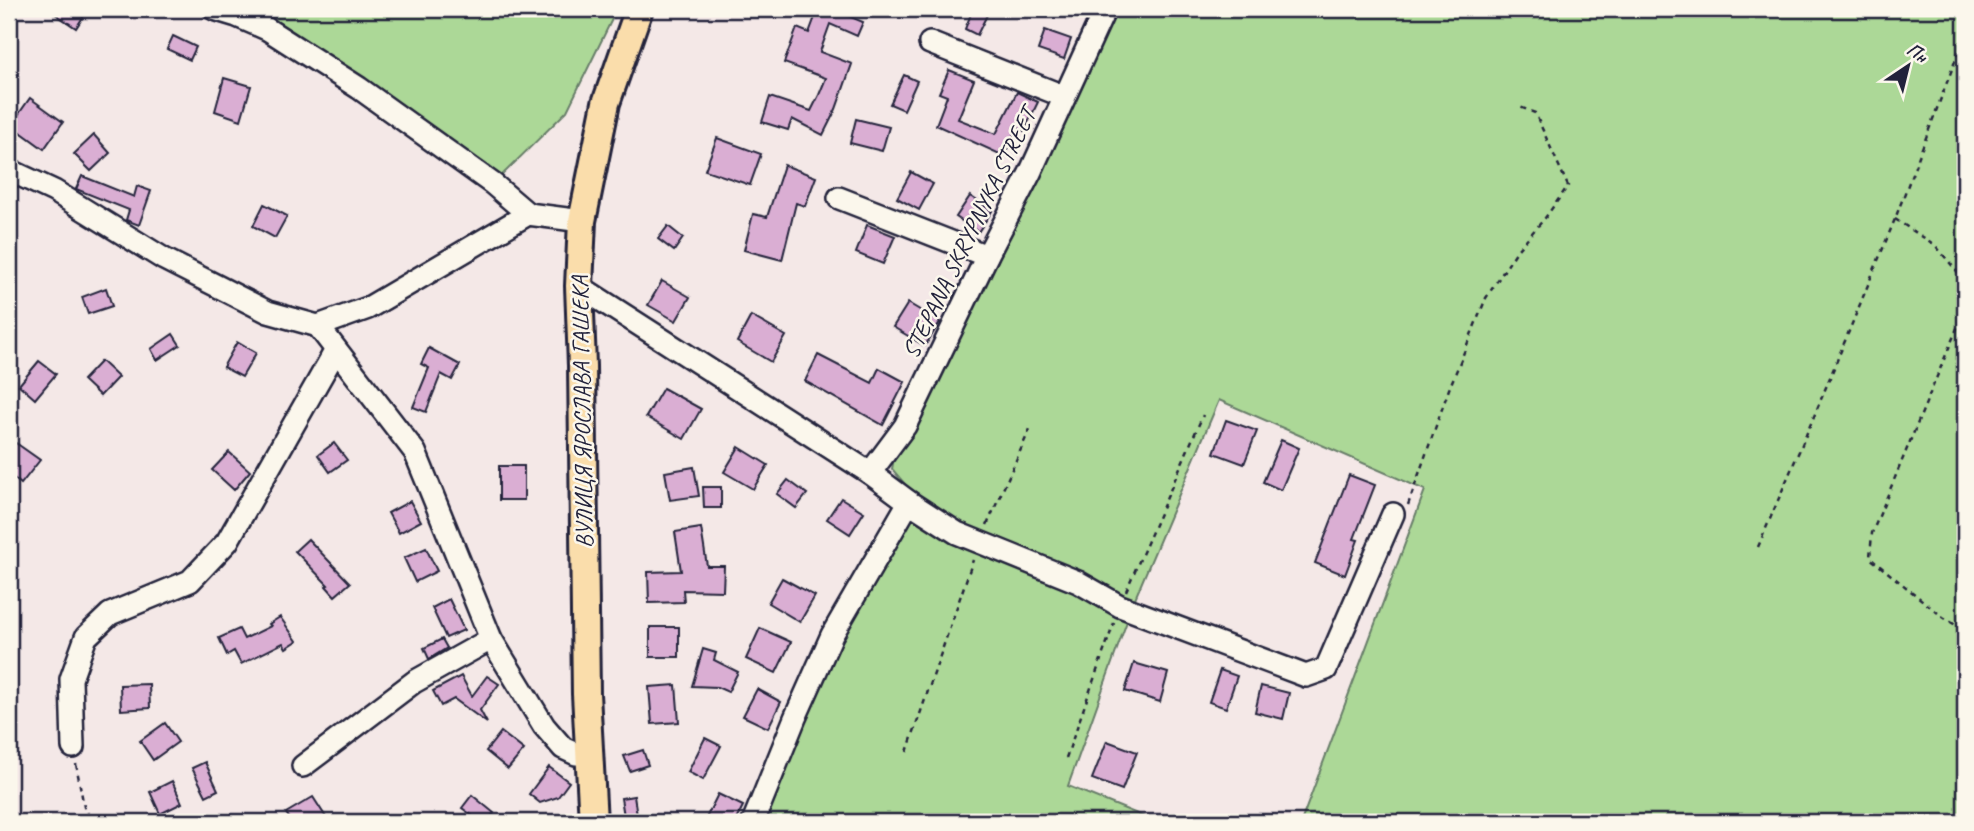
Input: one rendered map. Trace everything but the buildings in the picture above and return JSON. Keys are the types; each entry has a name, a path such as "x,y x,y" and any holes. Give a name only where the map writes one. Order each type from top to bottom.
{"main road":[{"name":"ВУЛИЦЯ ЯРОСЛАВА ГАШЕКА","path":"593,822 586,694 579,286 582,221 606,103 639,9"}],"street":[{"path":"214,9 267,29 359,88 493,184 528,214 582,221"},
{"name":"STEPANA SKRYPNYKA STREET","path":"870,473 905,426 986,256 1030,173 1104,9"},
{"path":"930,43 1063,96"},
{"path":"9,170 54,191 164,260 268,312 318,326 368,308 528,214"},
{"path":"839,198 986,256"},
{"path":"579,286 870,473 957,533 1077,582 1120,606 1306,677 1326,669 1394,514"},
{"path":"318,326 415,452 491,639 544,726 563,748 576,754 589,753"},
{"path":"74,747 71,679 86,637 110,614 190,581 227,542 336,350"},
{"path":"753,822 832,635 909,502"},
{"path":"303,766 414,682 491,639"}],"path":[{"path":"1758,547 1895,219 1965,35"},
{"path":"1394,514 1407,507 1486,298 1518,249 1568,186 1535,113 1520,107"},
{"path":"1895,219 1935,245 1965,281"},
{"path":"1965,309 1872,533 1870,558 1965,632"},
{"path":"1066,758 1120,606 1203,415"},
{"path":"907,752 979,543 1030,429"},
{"path":"74,747 84,807 93,822"}],"green space":[{"path":"214,9 617,9 567,111 493,184 359,88"},
{"path":"1116,9 1965,9 1965,822 1301,822 1425,490 1219,400 1136,596 1068,786 1157,822 759,822 818,678 859,601 900,541 910,519 911,491 892,469 896,447"}]}
